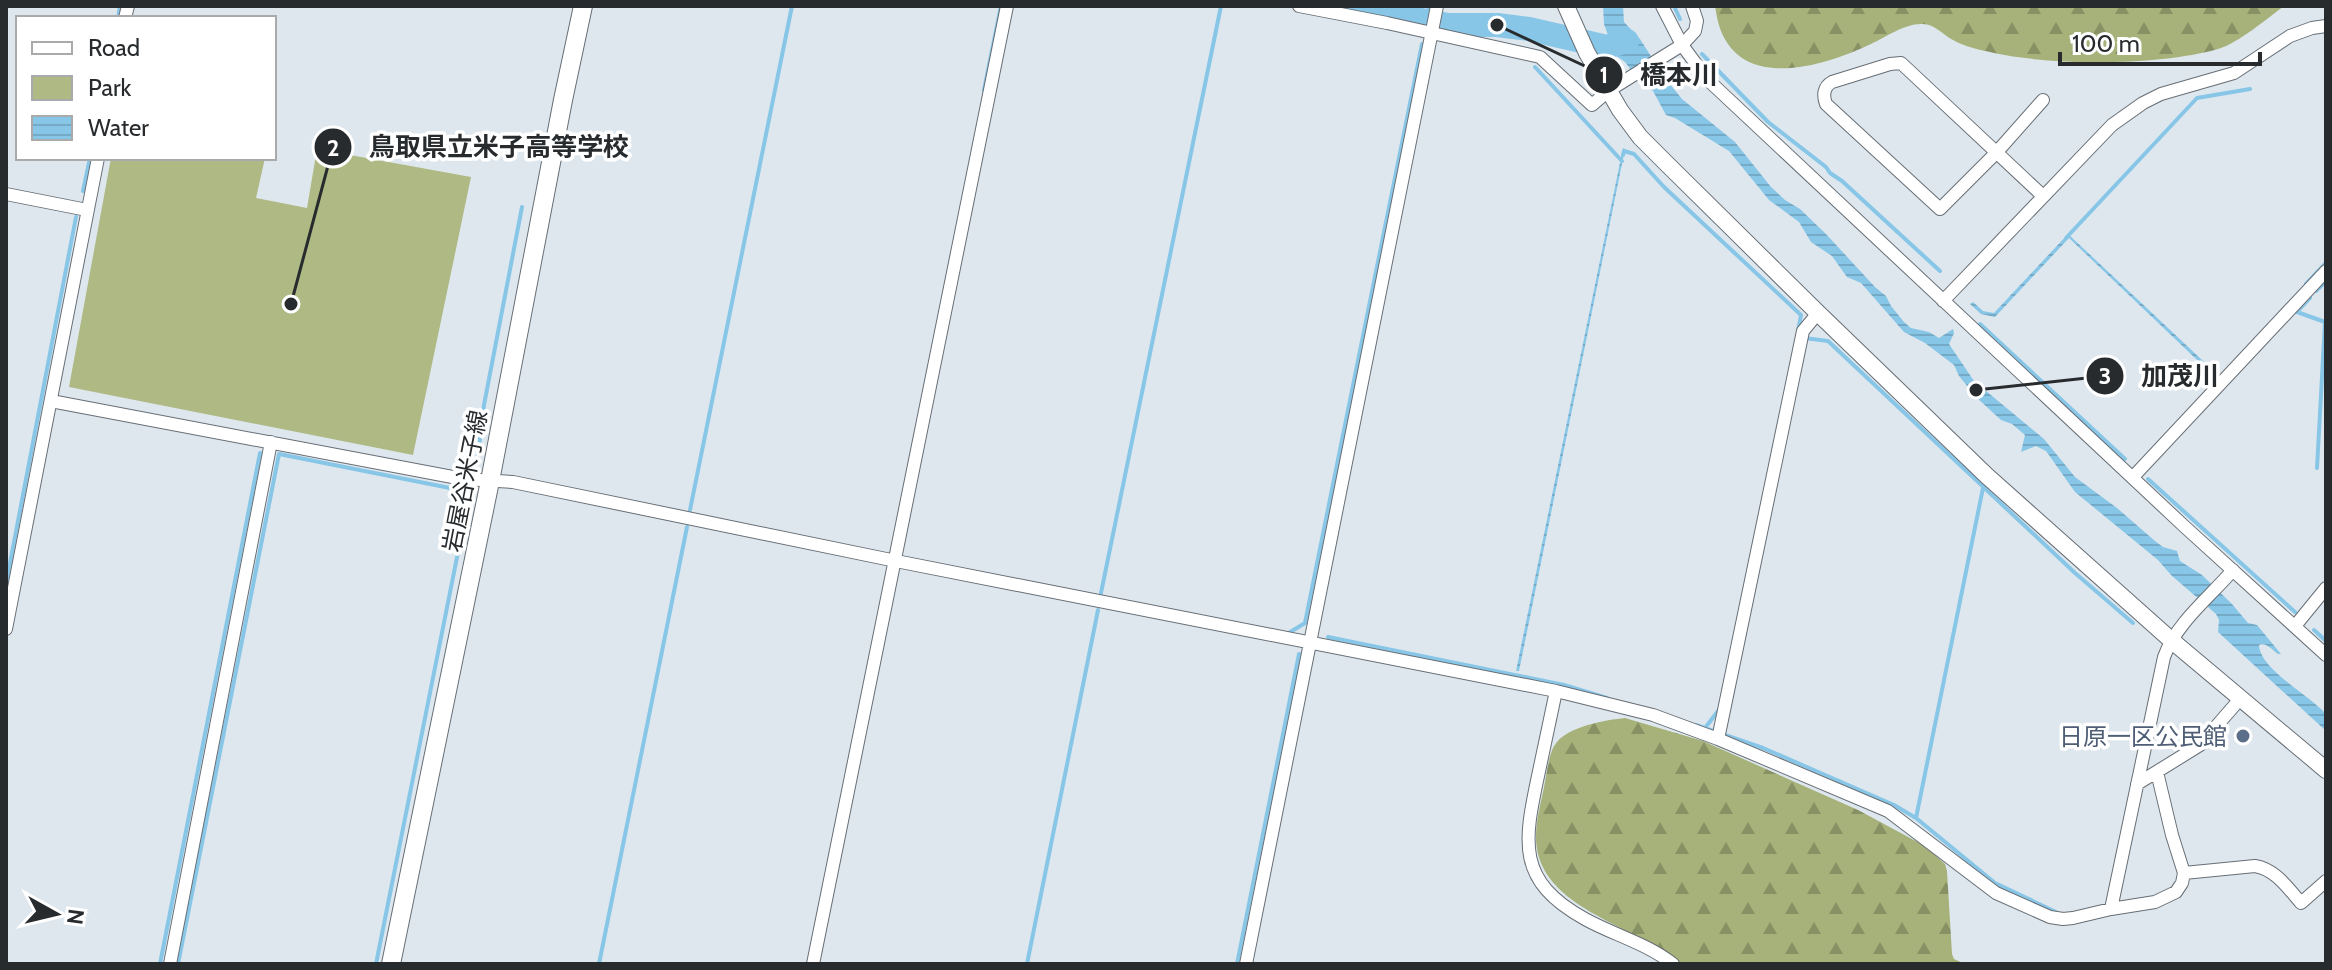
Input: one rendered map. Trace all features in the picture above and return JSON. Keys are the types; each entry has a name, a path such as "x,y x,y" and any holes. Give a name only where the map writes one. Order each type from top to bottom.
{"main road":[{"name":"岩屋谷米子線","path":"391,964 583,6"}],"street":[{"path":"813,964 1007,6"},
{"path":"1299,6 1387,23 1434,21 1540,57 1592,105 1608,91 1682,45 1695,31 1697,21 1692,6"},
{"path":"1662,6 1682,45 1708,80 2133,477 2229,574 2326,655"},
{"path":"1569,13 1608,91 1640,137 1987,476 2171,640 2326,770"},
{"path":"1246,964 1434,21"},
{"path":"1943,301 2112,125 2143,103 2181,87 2234,73 2290,36 2326,26"},
{"path":"2043,100 1996,153 1940,209 1823,98 1825,89 1832,82 1901,63 1996,153 2043,196"},
{"path":"6,629 98,160"},
{"path":"6,194 87,210"},
{"path":"2133,477 2326,271"},
{"path":"1718,739 1803,331 1818,313"},
{"path":"51,401 463,479 529,485 1556,691 1653,715 1888,811 1996,893 2040,913 2063,919 2155,902 2167,898 2179,887 2184,873 2157,772"},
{"path":"170,964 271,442"},
{"path":"2111,909 2164,657 2181,626 2229,574"},
{"path":"2295,626 2326,588"},
{"path":"1556,691 1527,835 1531,862 1546,888 1582,918 1651,949 1673,964"},
{"path":"2137,784 2200,745 2240,699"},
{"path":"2184,873 2263,867 2272,872 2301,903 2326,881"}],"green space":[{"path":"1715,6 2284,6 2226,46 2166,59 2076,62 2019,57 1968,46 1934,27 1921,24 1902,28 1836,58 1794,68 1774,68 1739,56 1724,37"},
{"path":"317,149 471,177 413,455 69,387 111,160 265,160 256,198 307,208"},
{"path":"1625,718 1703,741 1858,810 1925,846 1945,864 1952,954 1954,959 1965,964 1679,964 1662,950 1597,916 1567,896 1545,871 1538,855 1538,814 1551,753 1557,742 1570,732 1599,722"}],"water":[{"path":"1603,6 1623,6 1624,22 1640,39 1682,99 1735,142 1771,187 1800,209 1886,296 1904,322 1911,328 1939,338 1953,329 1949,344 1974,381 2044,439 2075,477 2163,547 2177,551 2180,561 2202,575 2248,623 2257,625 2281,654 2262,644 2259,645 2261,654 2276,672 2325,713 2326,731 2218,632 2216,614 2158,560 2075,492 2046,451 2036,446 2021,452 2025,435 2012,424 2001,420 1977,398 1954,365 1904,332 1861,283 1847,277 1832,256 1811,242 1799,222 1769,200 1729,151 1666,115 1653,91 1615,55 1604,24"},
{"path":"1623,148 1519,671 1516,671"},
{"path":"2068,234 2218,375 2215,377 2069,238 1995,317 1981,314 1970,304 1973,302 1983,311 1994,313"}],"waterway":[{"path":"118,16 120,6"},
{"path":"690,510 792,6"},
{"path":"984,90 1001,6"},
{"path":"1101,593 1221,6"},
{"path":"1347,6 1448,25 1497,25 1529,29 1607,47 1627,41"},
{"path":"1426,21 1429,6"},
{"path":"1674,6 1680,19"},
{"path":"1287,634 1305,623 1422,44"},
{"path":"1702,54 1768,122 1826,167 1940,271"},
{"path":"1535,67 1622,161"},
{"path":"2066,238 2197,98 2250,89"},
{"path":"1623,155 1624,151 1634,154 1664,187 1801,315 1798,331"},
{"path":"83,191 90,160"},
{"path":"478,455 484,405 522,207"},
{"path":"6,584 76,217"},
{"path":"2306,284 2326,263"},
{"path":"2316,291 2326,281"},
{"path":"2310,298 2297,312 2325,322 2317,468"},
{"path":"1980,324 2125,459"},
{"path":"1804,338 1828,341 2075,573 2133,623"},
{"path":"160,964 260,453"},
{"path":"178,964 279,454 470,492 376,964"},
{"path":"2148,479 2295,612"},
{"path":"1916,818 1983,488"},
{"path":"599,964 687,527"},
{"path":"1027,964 1098,610"},
{"path":"2314,630 2326,641"},
{"path":"1328,637 1564,685 1607,698"},
{"path":"1237,964 1299,654"},
{"path":"1705,728 1718,711"},
{"path":"1696,725 1763,748 1894,805 1916,818 1995,883 2056,912"}],"place":[{"name":"橋本川","path":"1497,25"},
{"name":"鳥取県立米子高等学校","path":"291,304"},
{"name":"加茂川","path":"1976,390"},
{"name":"日原一区公民館","path":"2243,736"}]}
